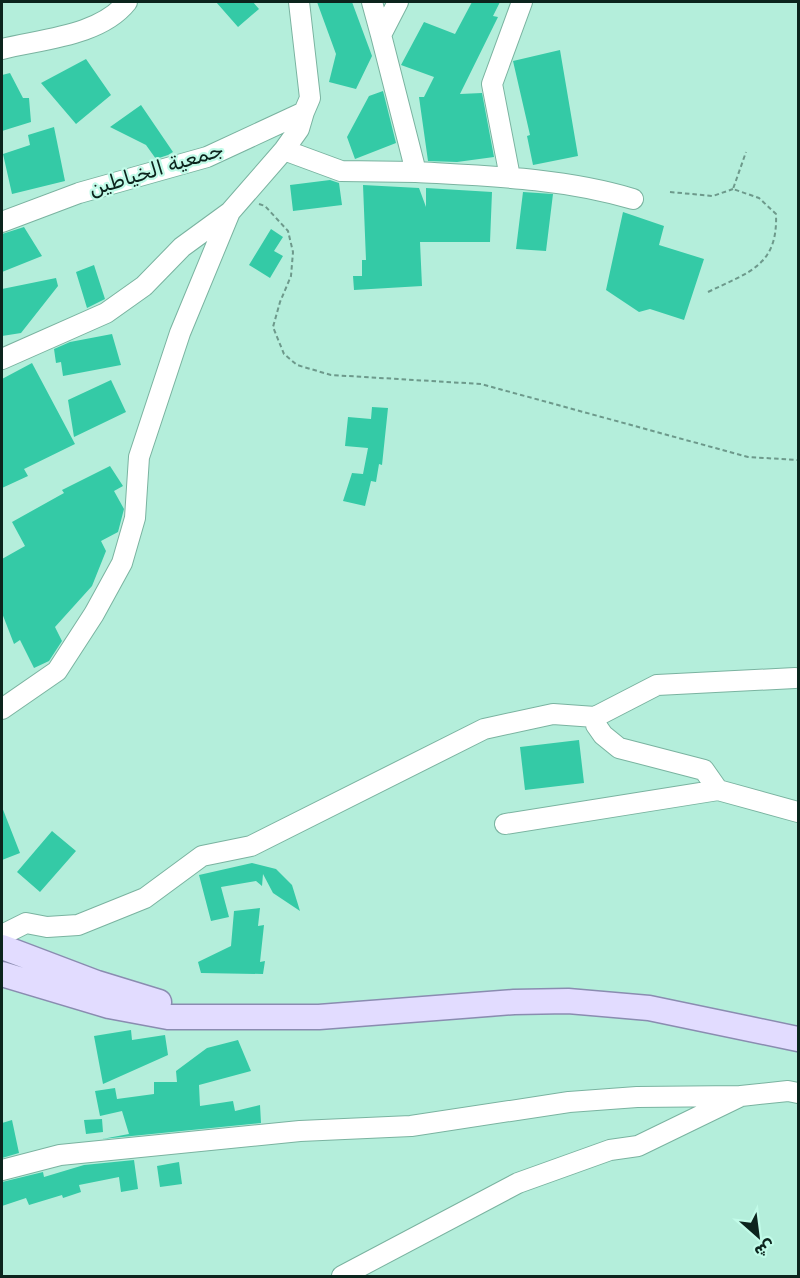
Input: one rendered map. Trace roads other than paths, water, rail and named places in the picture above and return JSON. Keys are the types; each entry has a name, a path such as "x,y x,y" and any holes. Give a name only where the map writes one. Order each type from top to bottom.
{"main road":[{"path":"2,947 127,993 219,1016"},
{"path":"2,974 109,1006 147,1014 185,1017 319,1017 514,1002 568,1001 649,1008 798,1039"}],"street":[{"path":"2,49 94,26 118,13 128,2"},
{"path":"2,359 106,313 144,286 182,247 230,212 284,150 299,129 310,98 299,2"},
{"path":"372,2 417,172"},
{"path":"381,35 398,2"},
{"path":"510,177 492,84 522,2"},
{"name":"جمعية الخياطين","path":"2,222 79,192 207,157 304,112"},
{"path":"284,150 341,171 510,177 598,188 633,199"},
{"path":"2,709 57,671 94,614 122,563 135,518 139,457 180,333 230,212"},
{"path":"2,935 26,923 48,927 78,925 145,898 202,856 251,846 484,729 553,714 580,714 595,717 657,685 795,678"},
{"path":"595,717 596,725 603,735 619,748 704,770 718,790"},
{"path":"505,824 718,790 798,812"},
{"path":"2,1170 70,1154 300,1131 411,1126 569,1102 637,1097 741,1096 788,1091 798,1093"},
{"path":"342,1276 518,1183 610,1150 638,1146 741,1096"}]}
